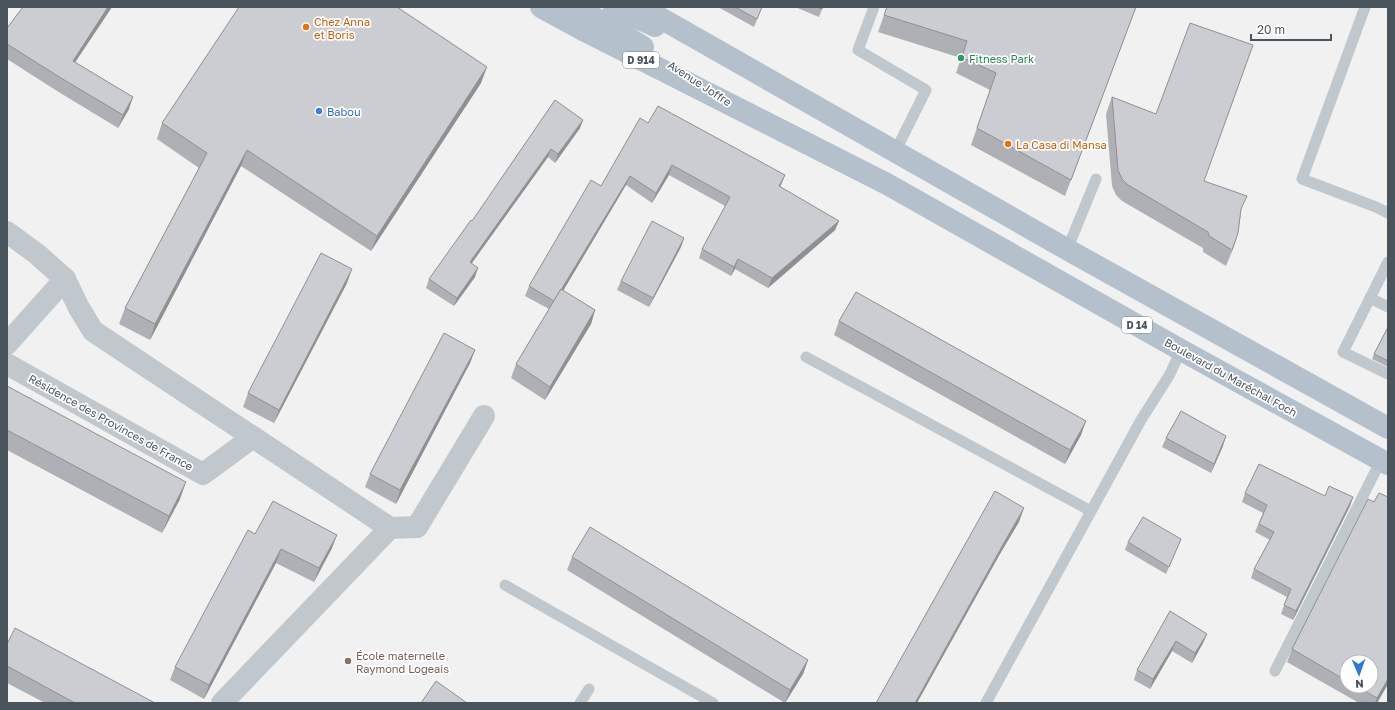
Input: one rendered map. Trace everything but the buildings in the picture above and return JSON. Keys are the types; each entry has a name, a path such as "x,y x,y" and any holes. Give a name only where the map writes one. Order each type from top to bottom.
{"main road":[{"name":"Avenue Joffre","path":"541,7 585,31 887,184"},
{"name":"Avenue Joffre","path":"575,7 613,28 743,111"},
{"path":"614,7 763,76"},
{"path":"641,7 1067,250 1388,428"},
{"name":"Boulevard du Maréchal Foch","path":"887,184 1181,350 1384,462"}],"street":[{"path":"7,232 37,254 65,279 79,308 93,331 390,528 417,528 484,416"},
{"path":"7,344 65,279"},
{"name":"Résidence des Provinces de France","path":"7,364 203,474 253,437"},
{"path":"222,703 390,528"}],"lane":[{"path":"874,7 858,50 926,90 904,157"},
{"path":"1365,7 1302,179 1388,213"},
{"path":"1067,250 1096,179"},
{"path":"1388,262 1343,352 1388,374"},
{"path":"1370,298 1388,306"},
{"path":"986,703 1141,420 1170,374 1181,350"},
{"path":"806,358 1091,511"},
{"path":"1275,671 1384,462"},
{"path":"506,585 713,703"},
{"path":"580,703 589,689"}],"place":[{"name":"Chez Anna et Boris","path":"306,27"},
{"name":"Fitness Park","path":"961,58"},
{"name":"Babou","path":"319,111"},
{"name":"La Casa di Mansa","path":"1008,144"},
{"name":"École maternelle Raymond Logeais","path":"348,661"}]}
